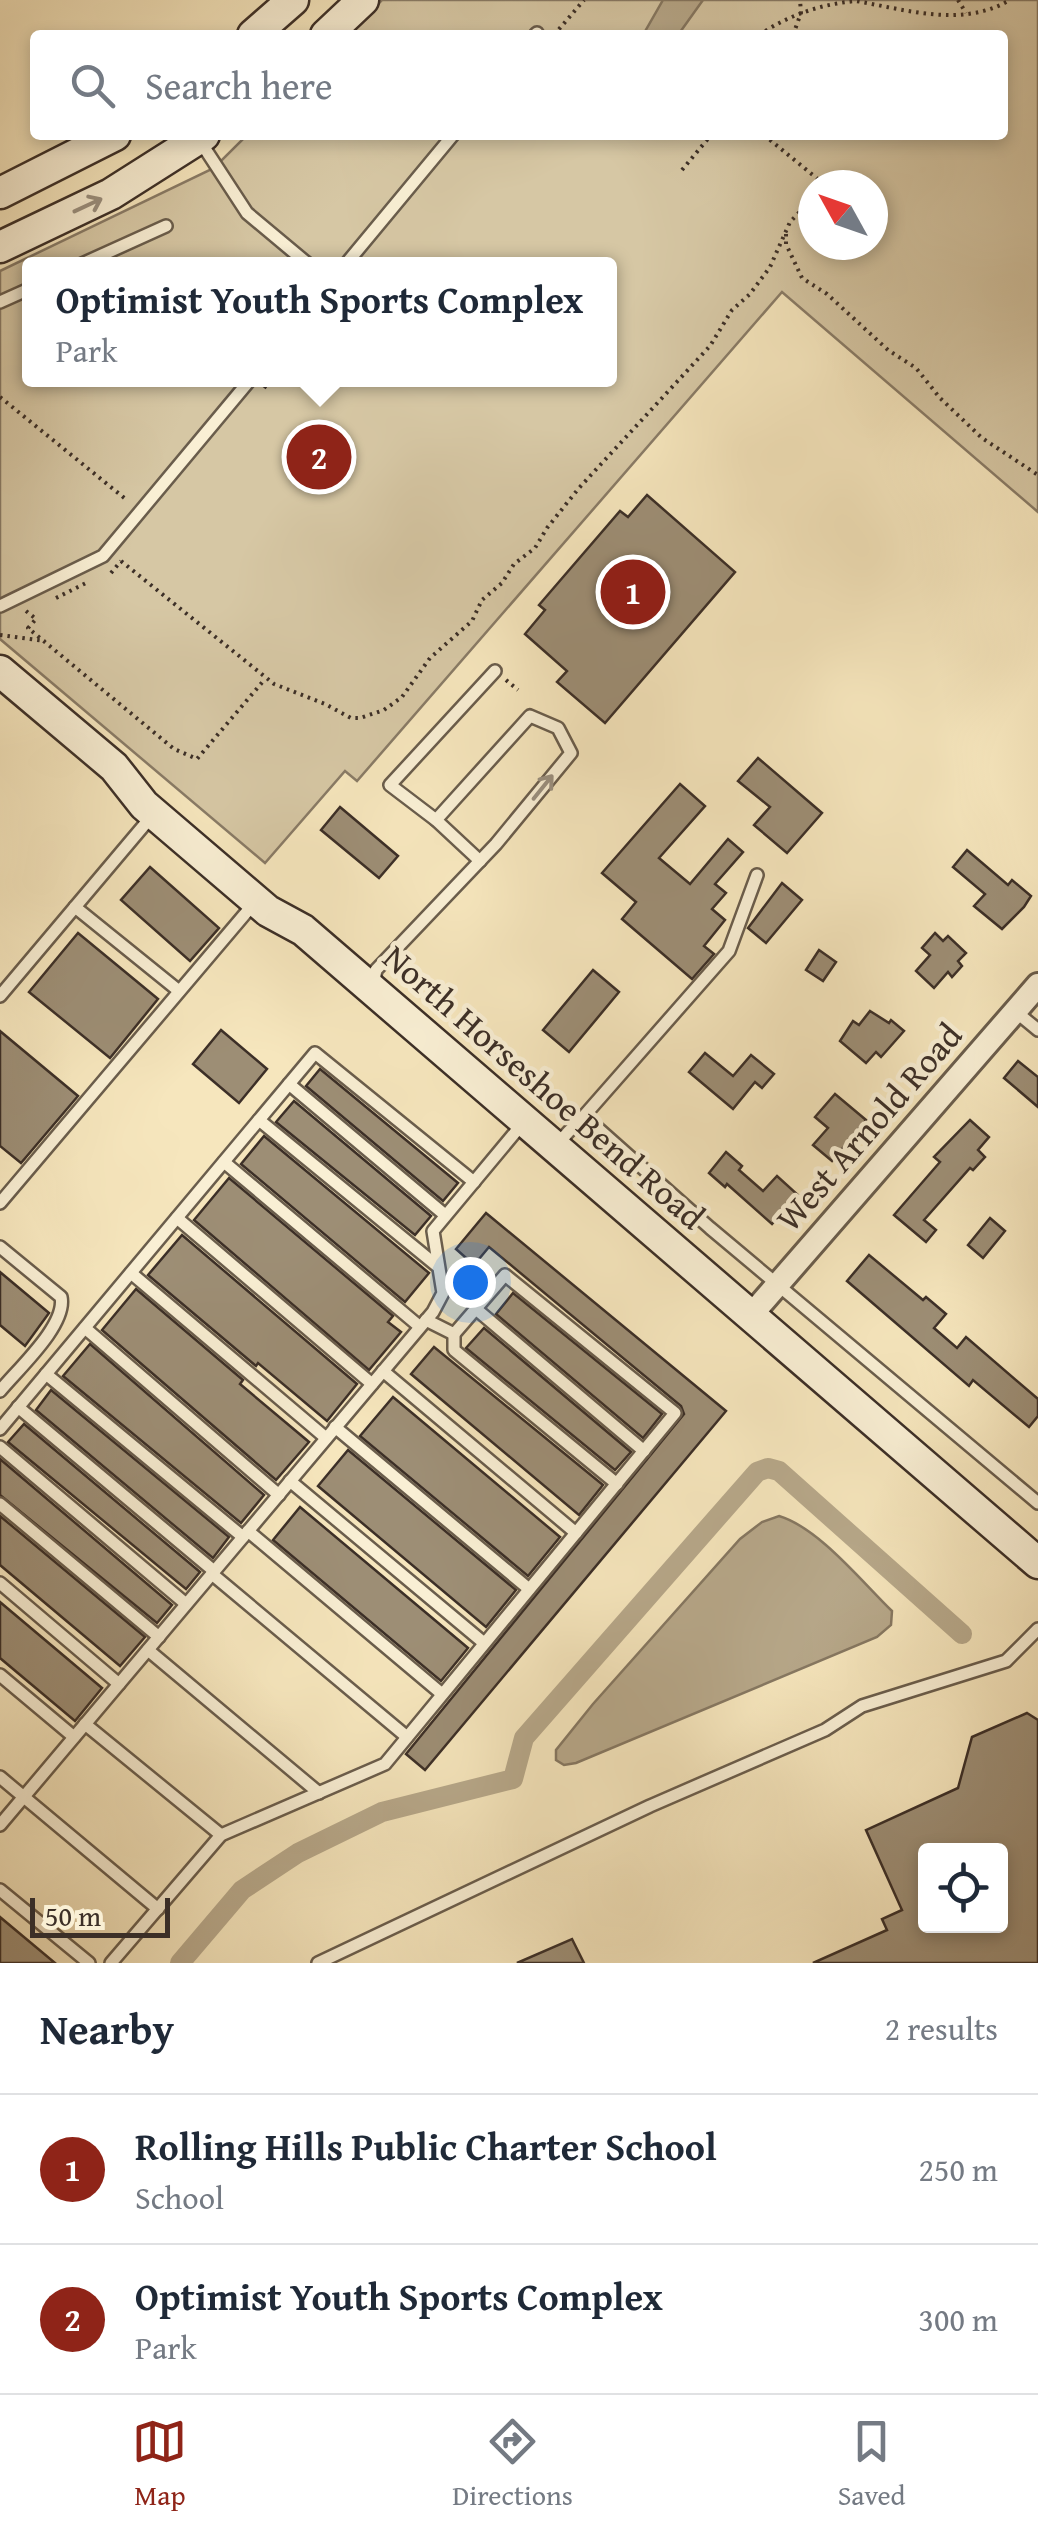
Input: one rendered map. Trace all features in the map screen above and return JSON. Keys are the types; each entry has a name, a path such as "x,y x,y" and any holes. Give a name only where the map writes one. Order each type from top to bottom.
{"street":[{"path":"259,30 293,0"},
{"path":"331,30 363,0"},
{"path":"0,193 105,140"},
{"path":"0,247 111,194 197,140"},
{"name":"North Horseshoe Bend Road","path":"0,670 114,767 154,813 256,901 303,930 1038,1564"},
{"name":"West Arnold Road","path":"752,1314 1038,985"}],"lane":[{"path":"204,140 247,214 299,257"},
{"path":"352,257 449,140"},
{"path":"97,257 166,226"},
{"path":"0,606 103,556 244,387"},
{"path":"480,862 436,820 390,785 495,670"},
{"path":"372,989 376,970 480,862 570,753 558,728 530,716 436,820"},
{"path":"0,996 154,813"},
{"path":"556,1147 729,951 757,875"},
{"path":"0,1203 256,901"},
{"path":"75,907 179,991"},
{"path":"1015,1012 1038,1030"},
{"path":"0,1429 315,1053 474,1182"},
{"path":"288,1084 445,1215"},
{"path":"259,1120 436,1265"},
{"path":"0,1825 422,1323 442,1293 432,1231 525,1120"},
{"path":"578,1124 593,1124 710,1228 1038,1503"},
{"path":"224,1162 422,1323 454,1334"},
{"path":"177,1218 372,1384"},
{"path":"0,1247 61,1297 63,1307 56,1323 0,1391"},
{"path":"130,1273 326,1438"},
{"path":"112,1963 222,1835 384,1764 530,1589 617,1484 675,1413 505,1274 454,1334 454,1350 617,1484"},
{"path":"476,1309 644,1451"},
{"path":"85,1328 279,1494"},
{"path":"382,1371 576,1533"},
{"path":"46,1374 442,1694"},
{"path":"18,1408 407,1737"},
{"path":"336,1427 530,1589"},
{"path":"0,1447 186,1604"},
{"path":"290,1481 484,1644"},
{"path":"0,1504 159,1637"},
{"path":"0,1582 119,1684"},
{"path":"318,1963 650,1806 825,1730 862,1706 1006,1661 1038,1628"},
{"path":"148,1650 319,1793"},
{"path":"0,1675 74,1737"},
{"path":"85,1724 222,1835"},
{"path":"0,1777 158,1909"},
{"path":"0,1890 88,1963"}],"path":[{"path":"558,30 584,0"},
{"path":"795,30 801,13 800,0"},
{"path":"958,0 967,15"},
{"path":"769,30 820,6 856,2 929,14 967,15 980,14 1010,0"},
{"path":"682,170 707,140"},
{"path":"770,140 807,170"},
{"path":"121,560 265,679 351,718 376,714 402,697 430,658 472,621 482,600 498,587 514,564 535,548 579,488 710,346 732,310 770,267 798,211"},
{"path":"786,230 786,244 802,278 827,294 888,350 916,368 940,398 982,438 1038,475"},
{"path":"0,396 132,504"},
{"path":"56,598 86,583"},
{"path":"26,611 36,619 28,628 174,749 197,759 265,679"},
{"path":"0,636 45,641"}],"shaded area":[{"path":"382,0 1038,0 1038,512 782,292 357,781 345,771 265,863 0,639 0,271 22,260 22,387 617,387 617,257 29,257 214,168 242,140 1008,140 1008,30 352,30"},
{"path":"663,0 703,0 682,30 646,30"},
{"path":"779,1516 809,1532 839,1557 892,1611 891,1625 877,1637 576,1763 564,1765 556,1760 556,1750 593,1704 740,1539 762,1522"}],"building":[{"path":"647,495 735,572 605,723 557,682 567,671 525,634 545,610 539,605 620,511 628,517"},
{"path":"758,758 822,813 787,853 754,825 770,807 738,781"},
{"path":"680,784 705,806 659,858 690,884 728,839 743,852 715,884 726,893 712,909 725,920 704,946 714,954 692,979 622,919 636,902 602,873"},
{"path":"340,807 398,856 379,878 321,830"},
{"path":"967,850 1008,885 1012,880 1031,896 1002,929 974,906 985,894 953,867"},
{"path":"150,867 219,928 190,961 121,900"},
{"path":"782,883 802,900 766,943 748,928"},
{"path":"78,933 158,999 110,1058 29,992"},
{"path":"935,933 943,941 948,936 966,953 958,961 962,966 952,977 948,972 934,988 916,971 930,955 922,948"},
{"path":"819,950 836,962 823,981 806,970"},
{"path":"593,970 619,992 569,1052 543,1030"},
{"path":"870,1011 904,1031 881,1057 876,1052 866,1063 840,1041 853,1021 859,1025"},
{"path":"221,1030 267,1069 239,1103 193,1064"},
{"path":"0,1031 78,1096 21,1163 0,1146"},
{"path":"705,1053 733,1076 751,1055 774,1074 762,1088 755,1082 733,1109 689,1072"},
{"path":"1018,1061 1038,1077 1038,1107 1004,1078"},
{"path":"320,1069 458,1183 443,1201 306,1086"},
{"path":"835,1094 866,1120 832,1161 813,1145 828,1128 815,1117"},
{"path":"294,1101 431,1216 415,1235 276,1122"},
{"path":"970,1120 989,1137 978,1150 985,1157 973,1170 970,1168 924,1220 936,1230 926,1242 894,1215 940,1162 934,1157"},
{"path":"264,1136 429,1273 405,1302 241,1164"},
{"path":"726,1152 763,1191 777,1176 798,1195 772,1224 709,1173"},
{"path":"229,1178 393,1316 388,1322 401,1332 369,1370 194,1220"},
{"path":"486,1213 726,1411 425,1770 406,1754 684,1414 681,1406 489,1247 474,1265 456,1249"},
{"path":"990,1218 1005,1231 983,1258 968,1245"},
{"path":"182,1235 357,1384 327,1421 148,1275"},
{"path":"869,1255 946,1314 934,1328 957,1348 966,1337 1038,1399 1038,1416 1029,1427 973,1380 969,1386 847,1281"},
{"path":"0,1272 49,1313 25,1346 0,1325"},
{"path":"136,1289 309,1442 276,1480 102,1330"},
{"path":"513,1293 662,1414 643,1438 496,1314"},
{"path":"484,1328 631,1452 615,1470 466,1348"},
{"path":"90,1344 264,1495 241,1523 63,1376"},
{"path":"434,1347 603,1485 579,1515 411,1374"},
{"path":"51,1390 229,1537 213,1558 36,1410"},
{"path":"393,1397 560,1537 528,1576 360,1436"},
{"path":"24,1424 200,1572 186,1589 8,1442"},
{"path":"348,1450 516,1590 486,1627 318,1486"},
{"path":"0,1459 172,1605 157,1623 0,1495"},
{"path":"300,1507 468,1648 441,1681 273,1540"},
{"path":"0,1516 145,1637 120,1666 0,1565"},
{"path":"0,1602 102,1688 75,1721 0,1658"},
{"path":"1027,1713 1038,1720 1038,1963 813,1963 887,1930 882,1919 902,1910 866,1830 958,1788 972,1737"},
{"path":"0,1917 55,1963 0,1963"},
{"path":"572,1939 584,1963 517,1963"}],"waterway":[{"path":"180,1963 242,1890 298,1853 382,1812 513,1779 524,1738 757,1472 768,1468 779,1471 962,1634"}],"place":[{"name":"Optimist Youth Sports Complex","path":"319,457"},
{"name":"Rolling Hills Public Charter School","path":"633,592"}]}
